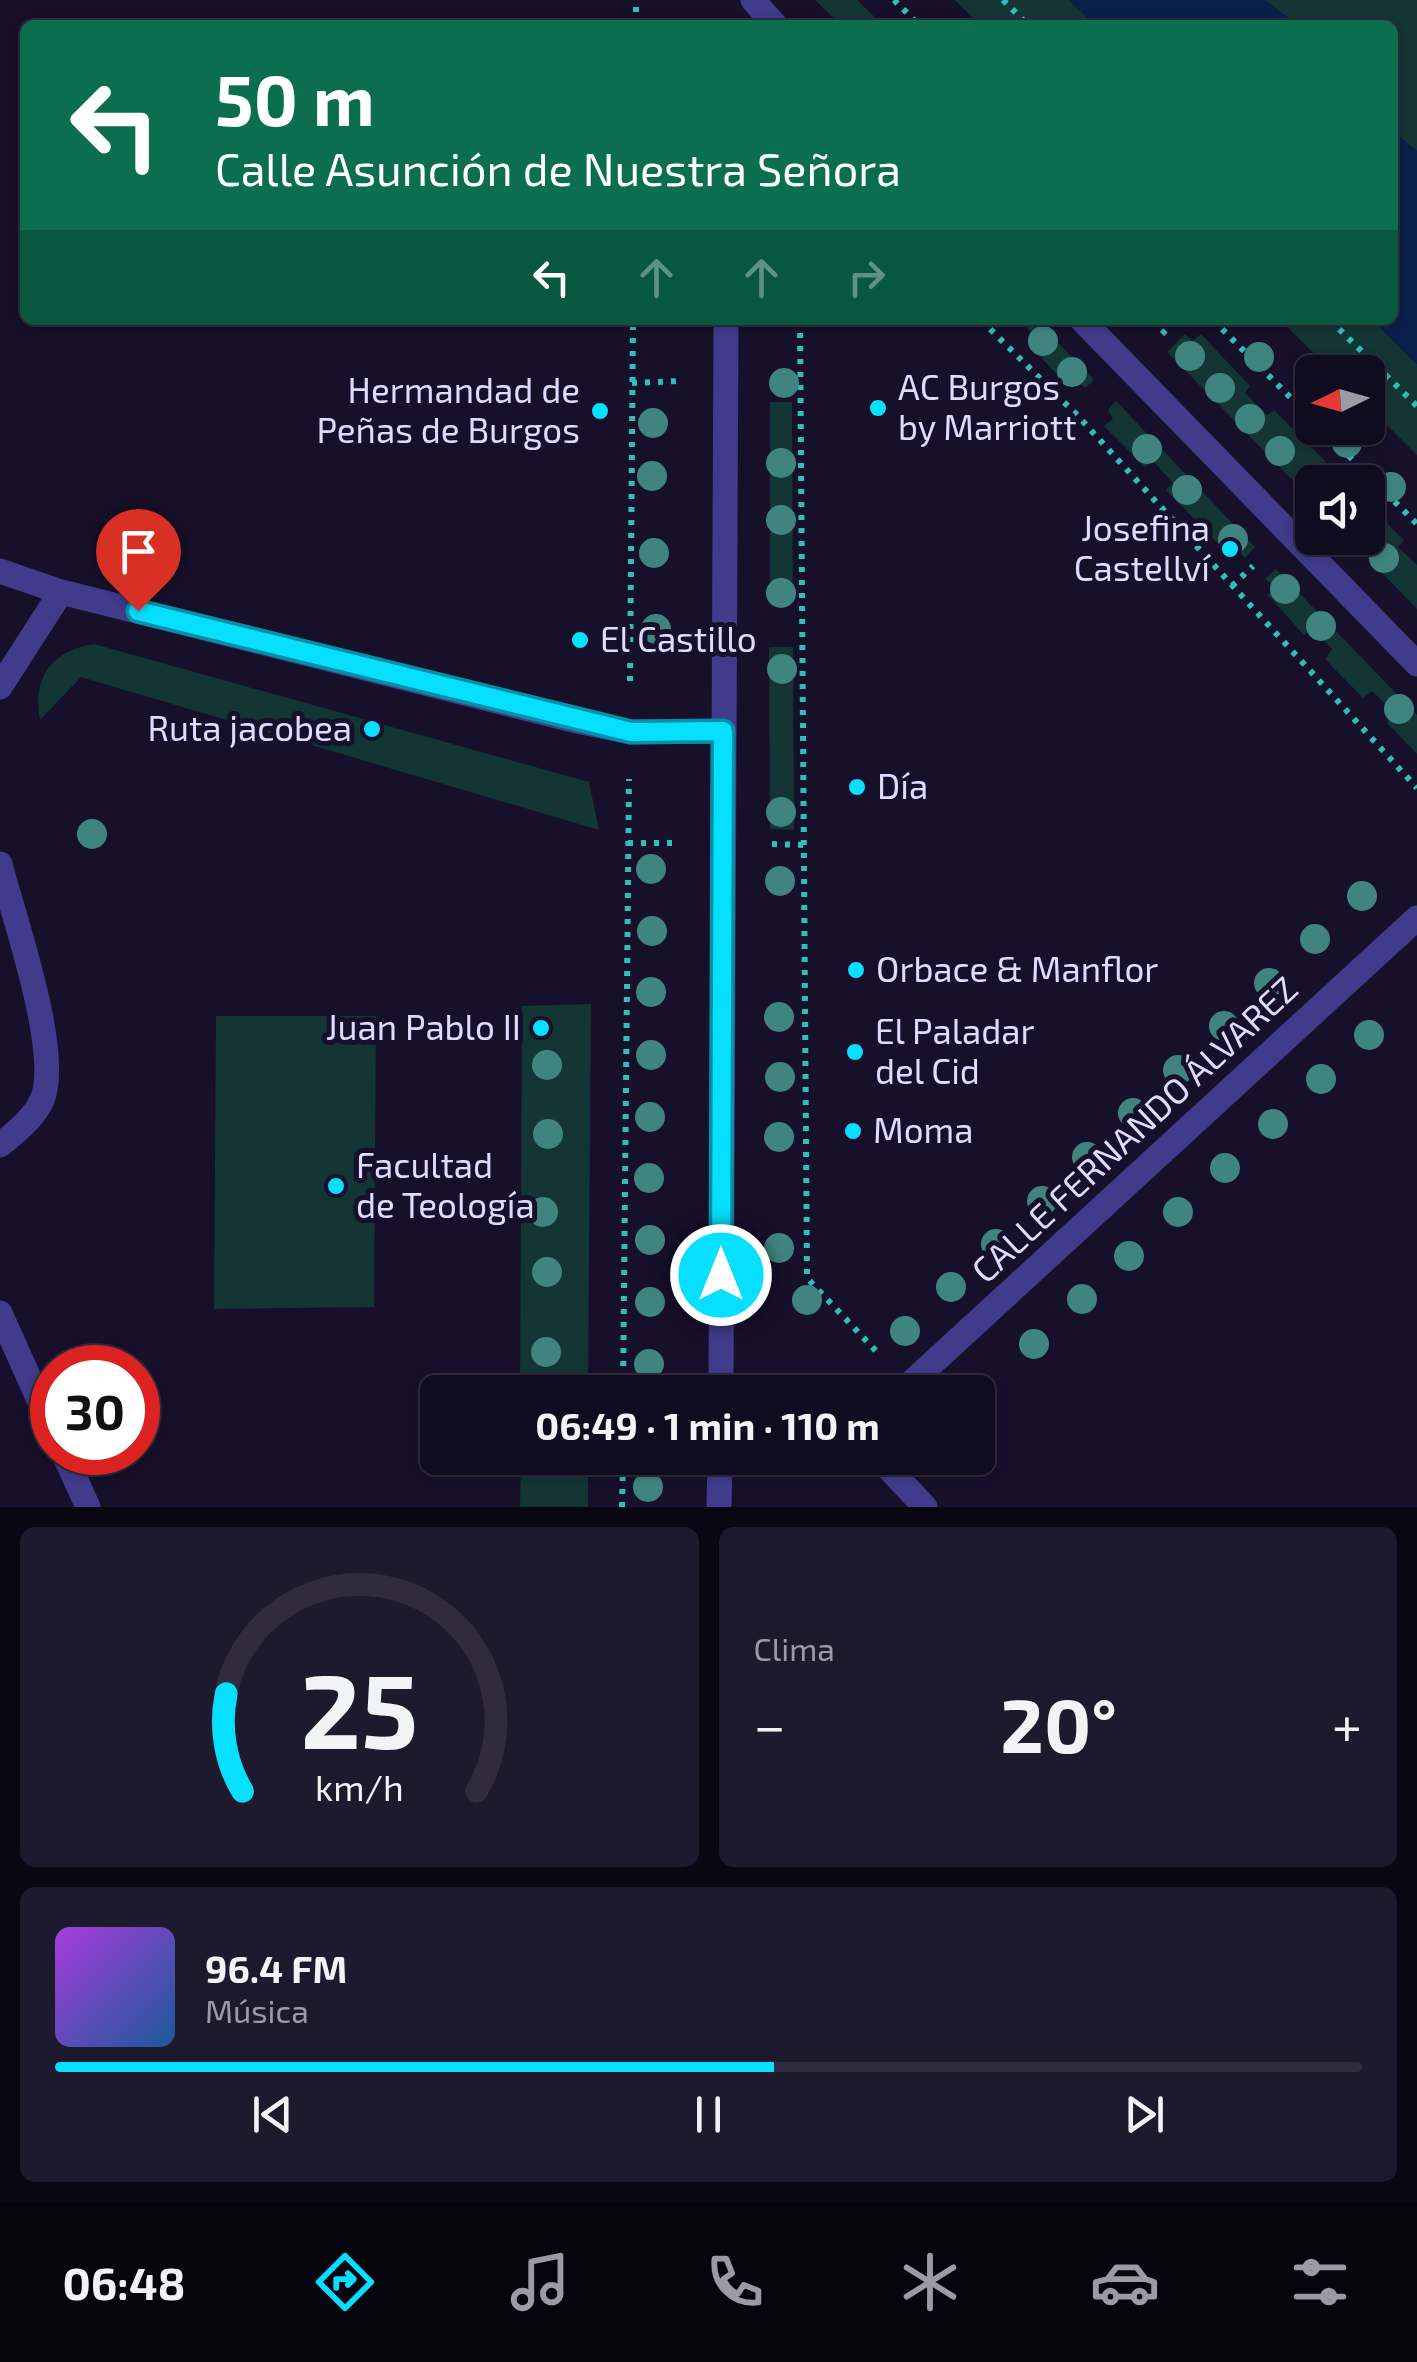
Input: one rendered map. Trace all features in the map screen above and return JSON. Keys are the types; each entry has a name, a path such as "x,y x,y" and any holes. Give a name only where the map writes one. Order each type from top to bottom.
{"street":[{"path":"753,0 771,20"},
{"path":"721,1375 726,325"},
{"path":"1087,325 1417,664"},
{"path":"0,571 61,592 577,721 631,732 723,731"},
{"path":"0,687 61,592"},
{"path":"0,864 40,1013 47,1066 42,1099 21,1128 0,1145"},
{"name":"CALLE FERNANDO ÁLVAREZ","path":"919,1375 1417,918"},
{"path":"0,1313 30,1380"},
{"path":"73,1475 88,1507"},
{"path":"719,1507 720,1475"},
{"path":"895,1475 925,1507"}],"path":[{"path":"894,0 914,20"},
{"path":"1003,0 1023,20"},
{"path":"630,683 633,325"},
{"path":"800,325 807,1278 881,1356"},
{"path":"986,325 1077,414 1417,788"},
{"path":"1218,325 1295,403"},
{"path":"1335,325 1417,406"},
{"path":"1338,445 1359,465"},
{"path":"1385,491 1417,524"},
{"path":"1232,586 1264,556"},
{"path":"623,1375 630,774"},
{"path":"622,1475 622,1507"}],"green space":[{"path":"815,0 857,0 878,20 836,20"},
{"path":"955,0 1069,0 1090,20 975,20"},
{"path":"1265,0 1417,0 1417,151 1398,136 1398,20 1291,20"},
{"path":"1024,325 1041,325 1094,380 1085,388 1076,380 1069,387 1027,343 1034,335"},
{"path":"1285,325 1377,325 1417,364 1417,455 1385,423 1385,355 1316,355"},
{"path":"1185,334 1192,341 1201,334 1250,386 1245,393 1267,415 1274,410 1295,431 1295,445 1309,445 1326,462 1295,465 1295,483 1167,352"},
{"path":"1116,401 1255,547 1245,558 1239,552 1232,558 1166,490 1173,483 1153,461 1145,467 1104,426 1113,419 1108,410"},
{"path":"770,402 792,402 793,603 770,603"},
{"path":"1385,522 1404,540 1398,547 1417,565 1417,609 1365,555 1385,555"},
{"path":"1276,569 1417,715 1417,754 1387,723 1395,713 1372,691 1363,698 1325,659 1332,649 1312,628 1304,635 1268,595 1275,588 1265,579"},
{"path":"94,644 589,782 599,830 81,677 40,720 39,691 48,669 66,653"},
{"path":"769,647 793,647 794,830 770,829"},
{"path":"591,1004 588,1375 520,1375 522,1006"},
{"path":"216,1016 376,1016 374,1307 214,1309"},
{"path":"521,1475 588,1475 588,1507 520,1507"}],"water":[{"path":"1069,0 1265,0 1291,20 1090,20"},
{"path":"1398,136 1417,151 1417,364 1377,325 1398,325"}],"place":[{"name":"AC Burgos by Marriott","path":"878,408"},
{"name":"Hermandad de Peñas de Burgos","path":"600,411"},
{"name":"Josefina Castellví","path":"1230,549"},
{"name":"El Castillo","path":"580,640"},
{"name":"Ruta jacobea","path":"372,729"},
{"name":"Día","path":"857,787"},
{"name":"Orbace & Manflor","path":"856,970"},
{"name":"Juan Pablo II","path":"541,1028"},
{"name":"El Paladar del Cid","path":"855,1052"},
{"name":"Moma","path":"853,1131"},
{"name":"Facultad de Teología","path":"336,1186"}],"route":[{"path":"138,611 631,732 723,731 721,1275"}]}
